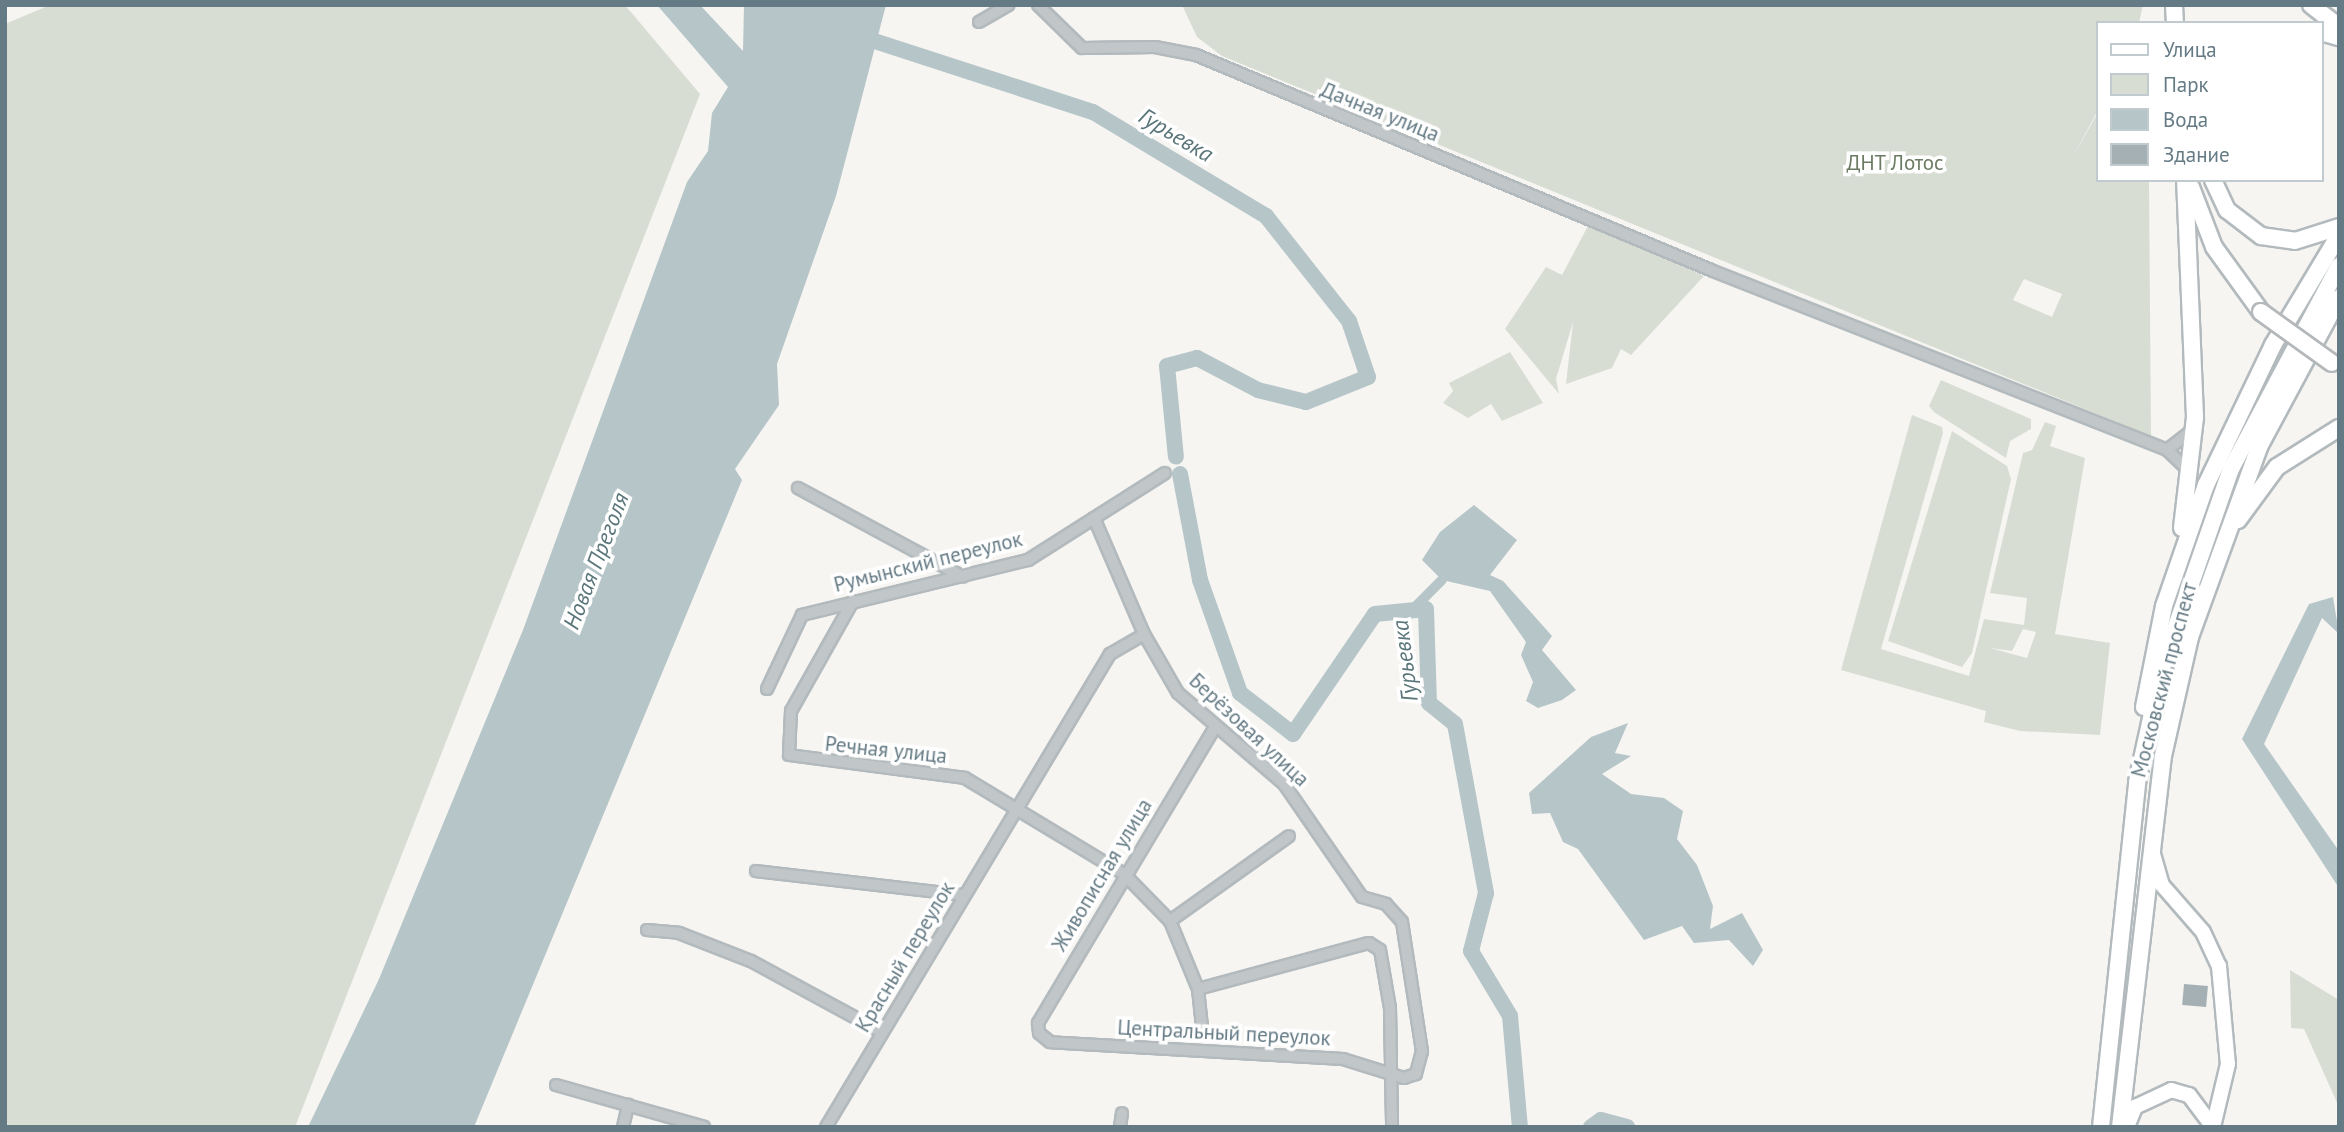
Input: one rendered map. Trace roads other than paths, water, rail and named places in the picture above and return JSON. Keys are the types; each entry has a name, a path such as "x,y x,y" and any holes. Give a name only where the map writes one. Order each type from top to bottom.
{"highway":[{"path":"2311,5 2339,27"},
{"path":"2137,782 2152,655 2174,575 2189,490 2195,417 2187,182"},
{"path":"2188,182 2214,247 2261,312 2335,365"},
{"path":"2214,182 2227,210 2261,236 2295,241 2339,227"},
{"path":"2174,575 2249,391 2339,235"},
{"name":"Московский проспект","path":"2101,1127 2137,782 2167,653 2219,500 2268,391 2339,266"},
{"name":"Московский проспект","path":"2120,1127 2151,849 2168,727 2210,572 2264,436 2339,298"},
{"path":"2210,572 2263,483 2292,454 2339,428"}],"main road":[{"path":"2151,849 2162,886 2203,932 2219,966 2228,1064 2213,1127"},
{"path":"2127,1127 2136,1107 2153,1095 2189,1095 2213,1127"}],"street":[{"path":"979,22 1008,5"},
{"name":"Дачная улица","path":"1038,5 1082,48 1155,47 1196,55 1713,271 2167,450"},
{"path":"2189,490 2185,462 2167,450 2186,439 2195,417"},
{"name":"Румынский переулок","path":"767,689 802,615 1028,559 1164,473"},
{"path":"798,488 963,577"},
{"name":"Берёзовая улица","path":"1094,518 1144,634 1178,693 1284,785 1362,897 1386,904 1402,922 1422,1061 1411,1077 1393,1074"},
{"name":"Речная улица","path":"853,601 791,711 789,755 965,778 1124,874"},
{"name":"Красный переулок","path":"826,1127 1110,654 1144,634"},
{"name":"Живописная улица","path":"1050,1042 1039,1033 1038,1023 1124,874 1215,727"},
{"path":"1170,921 1289,836"},
{"path":"756,871 964,895"},
{"name":"Центральный переулок","path":"1124,874 1170,921 1198,989 1202,1027"},
{"path":"647,930 679,933 751,961 882,1032"},
{"path":"1198,989 1360,942 1380,950 1393,1074 1392,1127"},
{"name":"Центральный переулок","path":"1050,1042 1343,1059 1393,1074"},
{"path":"556,1085 704,1127"},
{"path":"623,1127 628,1105"},
{"path":"1120,1127 1122,1113"}],"water":[{"name":"Новая Преголя","path":"657,5 700,5 743,51 744,5 886,5 836,196 777,364 779,405 735,469 742,480 474,1127 308,1127 379,979 523,630 687,182 708,151 712,113 728,87"},
{"path":"1474,505 1517,540 1490,575 1503,581 1552,636 1542,650 1576,690 1562,700 1538,708 1526,701 1533,682 1521,655 1526,642 1490,591 1442,580 1422,560 1440,532"},
{"path":"2333,597 2339,634 2322,618 2264,744 2339,851 2339,888 2242,739 2309,604"},
{"path":"1628,723 1615,753 1631,756 1602,774 1631,794 1664,798 1683,811 1677,839 1697,865 1713,906 1710,929 1742,913 1763,950 1753,966 1729,940 1694,943 1682,926 1644,940 1578,849 1563,842 1550,813 1532,814 1529,793 1591,737"}],"waterway":[{"name":"Гурьевка","path":"859,36 1093,112 1266,216 1349,321 1368,377 1306,402 1258,390 1197,358 1167,366 1176,457"},
{"name":"Гурьевка","path":"1180,474 1200,580 1240,693 1293,734 1375,614 1426,609 1429,703 1455,724 1486,893 1471,951 1510,1016 1520,1127"},
{"path":"1412,610 1442,580"},
{"name":"Гурьевка","path":"1591,1127 1601,1120 1627,1127"}],"park label":[{"name":"ДНТ Лотос","path":"1895,163"}]}
